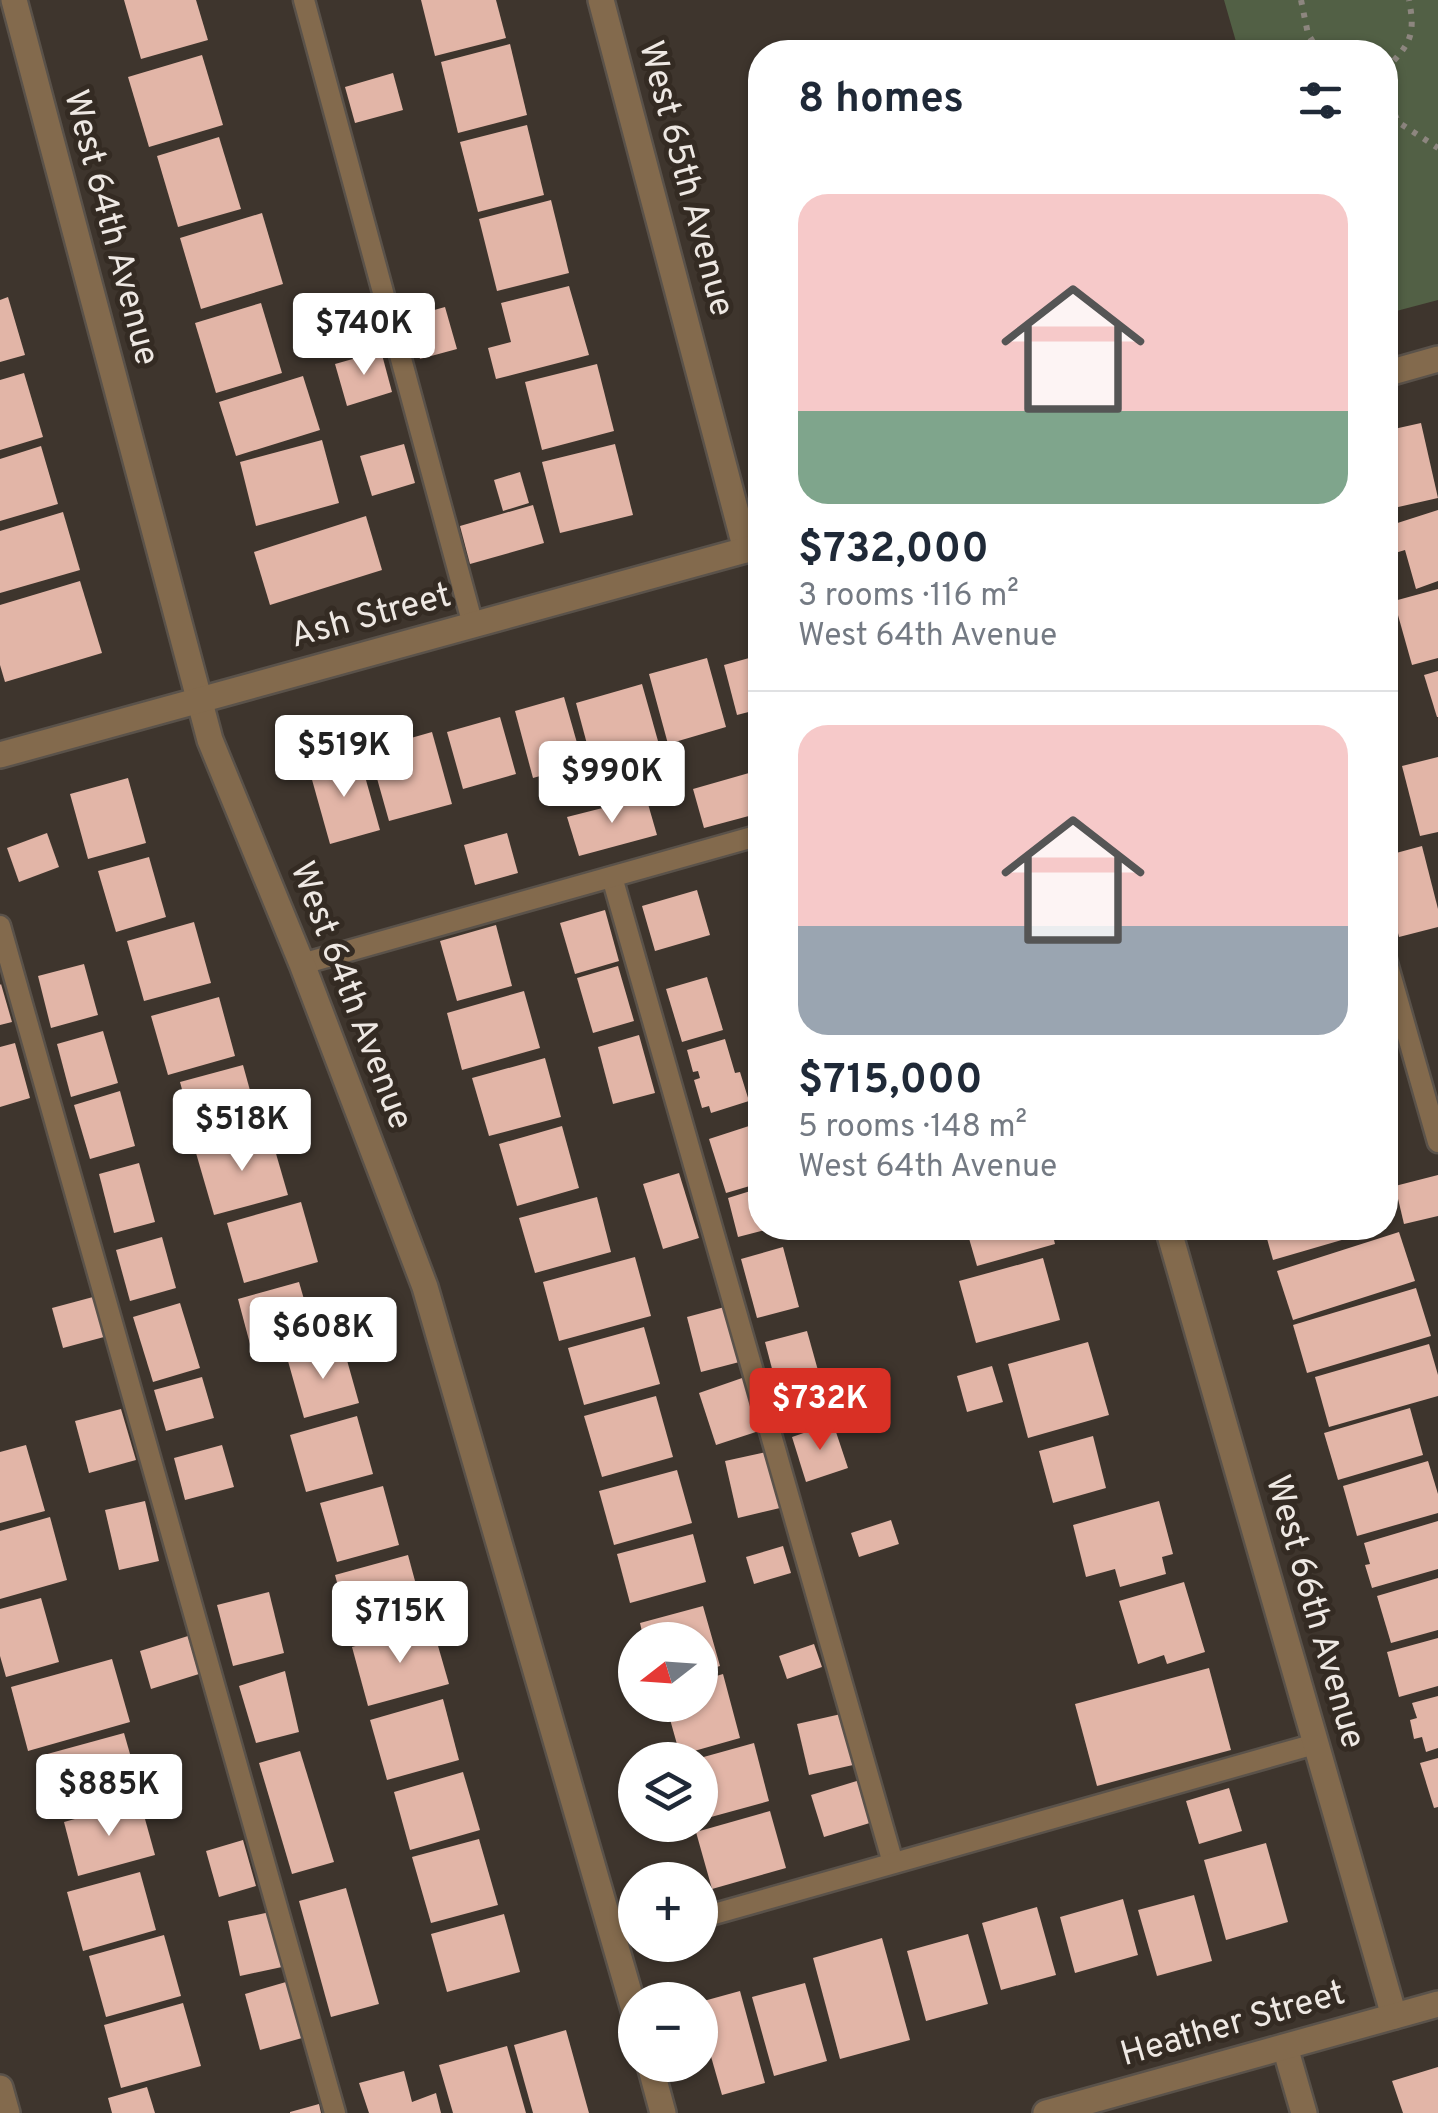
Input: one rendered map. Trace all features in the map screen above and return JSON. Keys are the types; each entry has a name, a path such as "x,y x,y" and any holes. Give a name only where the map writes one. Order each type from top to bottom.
{"street":[{"name":"West 64th Avenue","path":"14,0 210,740 302,964 425,1287 618,1916"},
{"name":"West 65th Avenue","path":"601,0 748,530"},
{"path":"1398,370 1438,359"},
{"name":"Ash Street","path":"0,755 748,549"},
{"name":"West 66th Avenue","path":"1171,1240 1394,2016"},
{"name":"Heather Street","path":"1046,2113 1438,2004"},
{"path":"1284,2048 1304,2113"},
{"path":"655,2082 663,2113"}],"lane":[{"path":"304,0 473,625"},
{"path":"302,964 748,837"},
{"path":"612,876 892,1863"},
{"path":"0,926 336,2113"},
{"path":"1398,1002 1438,1142"},
{"path":"718,1913 1315,1744"}],"path":[{"path":"1301,0 1312,40"},
{"path":"1398,56 1406,48 1414,26 1408,0"},
{"path":"1398,122 1438,148"}],"green space":[{"path":"1224,0 1438,0 1438,300 1398,311 1398,40 1236,40"}],"building":[{"path":"124,0 196,0 208,40 141,59"},
{"path":"421,0 496,0 506,38 435,56"},
{"path":"510,44 527,115 458,133 441,62"},
{"path":"202,55 223,125 149,147 128,77"},
{"path":"393,73 403,110 355,123 345,87"},
{"path":"527,125 544,195 478,212 460,142"},
{"path":"219,137 241,209 178,227 157,156"},
{"path":"551,200 569,273 497,291 479,219"},
{"path":"262,213 283,284 201,309 180,238"},
{"path":"569,286 589,355 496,379 488,348 511,342 501,303"},
{"path":"8,297 25,355 0,362 0,300"},
{"path":"261,303 282,373 216,393 195,323"},
{"path":"445,307 457,349 420,359 409,317"},
{"path":"381,351 392,392 347,406 335,364"},
{"path":"597,364 614,431 542,450 525,382"},
{"path":"24,373 43,437 0,450 0,380"},
{"path":"303,376 320,430 236,456 219,402"},
{"path":"1421,423 1438,498 1398,507 1398,428"},
{"path":"322,440 339,503 256,526 240,462"},
{"path":"404,444 415,483 372,496 360,456"},
{"path":"615,444 633,515 560,533 542,462"},
{"path":"41,446 58,504 0,521 0,459"},
{"path":"520,472 529,503 503,511 494,480"},
{"path":"533,505 544,543 470,564 460,526"},
{"path":"1438,510 1438,581 1416,589 1405,550 1398,552 1398,523"},
{"path":"63,512 80,570 0,593 0,531"},
{"path":"366,516 382,570 270,605 254,552"},
{"path":"80,581 102,653 5,682 0,665 0,605"},
{"path":"1438,589 1438,658 1412,665 1398,615 1398,600"},
{"path":"707,658 726,727 668,744 649,674"},
{"path":"748,658 748,712 737,715 724,665"},
{"path":"1438,671 1438,717 1437,717 1424,675"},
{"path":"642,684 665,766 598,785 576,703"},
{"path":"564,697 583,764 533,778 515,711"},
{"path":"500,717 516,774 463,789 447,732"},
{"path":"432,732 452,804 389,821 369,750"},
{"path":"359,755 380,830 330,844 309,769"},
{"path":"1438,757 1438,832 1420,836 1402,766"},
{"path":"748,773 748,816 704,828 693,789"},
{"path":"128,778 146,843 88,859 70,794"},
{"path":"646,797 657,835 579,856 567,817"},
{"path":"47,833 59,867 19,882 7,848"},
{"path":"507,833 518,873 475,885 464,845"},
{"path":"1422,846 1438,909 1438,927 1399,937 1398,852"},
{"path":"149,857 166,917 116,932 98,871"},
{"path":"697,890 710,935 655,951 642,906"},
{"path":"605,910 619,961 575,974 560,923"},
{"path":"194,922 211,983 144,1001 127,941"},
{"path":"496,925 512,986 457,1001 440,941"},
{"path":"84,964 98,1015 51,1028 38,976"},
{"path":"618,966 634,1021 593,1033 577,978"},
{"path":"707,977 723,1030 682,1042 666,989"},
{"path":"0,985 12,1022 0,1025"},
{"path":"524,991 540,1048 462,1070 447,1013"},
{"path":"219,997 235,1056 168,1075 151,1016"},
{"path":"103,1031 118,1083 71,1097 57,1044"},
{"path":"639,1035 655,1093 613,1104 598,1047"},
{"path":"725,1039 748,1101 711,1113 709,1106 702,1108 694,1080 700,1078 698,1071 693,1072 687,1050"},
{"path":"15,1043 30,1098 0,1107 0,1047"},
{"path":"545,1058 561,1117 489,1136 472,1078"},
{"path":"243,1065 259,1123 196,1141 180,1082"},
{"path":"120,1091 135,1146 90,1159 74,1105"},
{"path":"562,1126 579,1188 517,1206 499,1144"},
{"path":"748,1126 748,1187 726,1193 709,1139"},
{"path":"270,1133 288,1195 214,1215 196,1153"},
{"path":"139,1163 155,1222 114,1233 99,1174"},
{"path":"679,1173 699,1238 663,1249 643,1184"},
{"path":"1438,1175 1438,1216 1404,1224 1398,1185"},
{"path":"748,1192 748,1234 738,1237 728,1198"},
{"path":"597,1197 611,1252 535,1273 519,1218"},
{"path":"301,1202 318,1262 244,1283 227,1223"},
{"path":"1398,1232 1415,1281 1293,1320 1277,1271 1374,1240 1398,1240"},
{"path":"162,1237 176,1288 130,1301 116,1250"},
{"path":"969,1240 1054,1240 1055,1244 977,1266"},
{"path":"1267,1240 1342,1240 1273,1260"},
{"path":"783,1247 799,1307 757,1318 741,1259"},
{"path":"635,1257 651,1316 559,1341 543,1282"},
{"path":"1043,1258 1060,1320 976,1343 959,1281"},
{"path":"299,1282 316,1341 254,1359 238,1299"},
{"path":"1416,1288 1431,1336 1307,1373 1293,1325"},
{"path":"93,1297 104,1337 63,1348 52,1308"},
{"path":"180,1303 200,1368 153,1382 133,1317"},
{"path":"732,1305 747,1360 701,1372 687,1317"},
{"path":"644,1327 660,1384 584,1405 568,1348"},
{"path":"807,1331 824,1392 781,1403 765,1342"},
{"path":"1088,1342 1109,1415 1028,1438 1008,1364"},
{"path":"1429,1344 1438,1375 1438,1396 1329,1427 1315,1377"},
{"path":"343,1346 359,1403 304,1418 288,1361"},
{"path":"992,1366 1003,1402 967,1412 957,1376"},
{"path":"202,1377 214,1418 166,1431 154,1390"},
{"path":"745,1377 762,1430 716,1445 699,1393"},
{"path":"656,1396 673,1457 602,1477 584,1416"},
{"path":"1410,1408 1423,1455 1338,1480 1324,1433"},
{"path":"121,1409 136,1460 89,1473 75,1421"},
{"path":"357,1416 373,1474 306,1492 290,1435"},
{"path":"833,1423 848,1468 806,1482 792,1437"},
{"path":"1093,1436 1106,1488 1053,1503 1039,1451"},
{"path":"26,1445 45,1511 0,1523 0,1452"},
{"path":"222,1445 234,1487 185,1500 174,1458"},
{"path":"766,1452 780,1508 738,1518 725,1461"},
{"path":"1428,1461 1438,1494 1438,1513 1357,1536 1343,1486"},
{"path":"677,1470 692,1523 614,1545 599,1491"},
{"path":"383,1486 399,1545 337,1562 320,1503"},
{"path":"145,1501 159,1561 119,1570 105,1510"},
{"path":"1159,1501 1173,1554 1162,1557 1166,1574 1120,1587 1115,1569 1086,1577 1073,1525"},
{"path":"50,1517 67,1580 0,1599 0,1531"},
{"path":"891,1520 899,1544 859,1557 851,1533"},
{"path":"1438,1521 1438,1569 1372,1588 1364,1543"},
{"path":"693,1534 706,1582 630,1603 617,1554"},
{"path":"783,1546 791,1573 754,1584 746,1557"},
{"path":"408,1555 425,1618 352,1638 335,1575"},
{"path":"1438,1578 1438,1630 1391,1643 1377,1596"},
{"path":"1184,1582 1205,1652 1167,1664 1164,1655 1138,1664 1119,1601"},
{"path":"269,1592 284,1653 233,1666 217,1605"},
{"path":"41,1598 59,1662 6,1677 0,1656 0,1609"},
{"path":"703,1606 708,1622 644,1622"},
{"path":"432,1625 449,1684 368,1706 352,1647"},
{"path":"188,1636 199,1674 151,1689 140,1651"},
{"path":"1438,1638 1438,1686 1399,1697 1387,1652"},
{"path":"814,1644 822,1667 787,1679 779,1656"},
{"path":"112,1659 130,1722 28,1751 11,1687"},
{"path":"1209,1668 1231,1750 1097,1786 1075,1704"},
{"path":"285,1671 299,1732 256,1743 239,1686"},
{"path":"723,1674 740,1738 718,1744 676,1742 671,1722 718,1722 718,1676"},
{"path":"1438,1696 1438,1748 1426,1752 1422,1737 1414,1739 1410,1720 1417,1718 1412,1703"},
{"path":"443,1699 459,1760 387,1780 370,1720"},
{"path":"841,1714 853,1765 809,1775 797,1724"},
{"path":"124,1733 140,1789 56,1813 40,1756"},
{"path":"754,1743 769,1801 718,1815 718,1753"},
{"path":"300,1751 334,1862 292,1874 259,1763"},
{"path":"1438,1758 1438,1807 1434,1808 1420,1763"},
{"path":"463,1772 480,1830 410,1850 394,1792"},
{"path":"860,1780 873,1822 824,1837 811,1795"},
{"path":"1229,1788 1242,1831 1199,1844 1186,1801"},
{"path":"140,1801 155,1855 78,1876 64,1822"},
{"path":"770,1811 786,1868 718,1887 718,1862 704,1862 699,1842 718,1842 718,1826"},
{"path":"479,1839 498,1905 431,1923 412,1857"},
{"path":"243,1840 256,1886 219,1897 206,1851"},
{"path":"1266,1843 1288,1922 1226,1940 1204,1860"},
{"path":"140,1872 156,1930 83,1951 67,1892"},
{"path":"346,1888 379,2004 331,2017 299,1901"},
{"path":"1194,1895 1212,1961 1157,1976 1138,1910"},
{"path":"1123,1899 1138,1955 1075,1973 1060,1917"},
{"path":"1037,1907 1056,1975 1001,1990 982,1923"},
{"path":"270,1912 282,1967 240,1976 228,1921"},
{"path":"504,1914 520,1972 447,1992 431,1934"},
{"path":"968,1934 988,2004 926,2021 907,1951"},
{"path":"164,1935 181,1996 106,2017 89,1956"},
{"path":"882,1938 910,2040 840,2059 813,1958"},
{"path":"286,1982 302,2038 260,2050 245,1994"},
{"path":"805,1983 827,2061 774,2076 752,1997"},
{"path":"740,1991 765,2083 722,2095 718,2081 718,1997"},
{"path":"183,2003 201,2066 121,2088 104,2025"},
{"path":"566,2030 589,2113 533,2113 514,2045"},
{"path":"507,2046 526,2113 453,2113 439,2065"},
{"path":"1438,2067 1438,2113 1403,2113 1392,2081"},
{"path":"404,2071 412,2102 436,2093 441,2113 369,2113 359,2083"},
{"path":"147,2087 155,2113 112,2113 108,2098"},
{"path":"319,2104 321,2113 290,2113 290,2112"}]}
